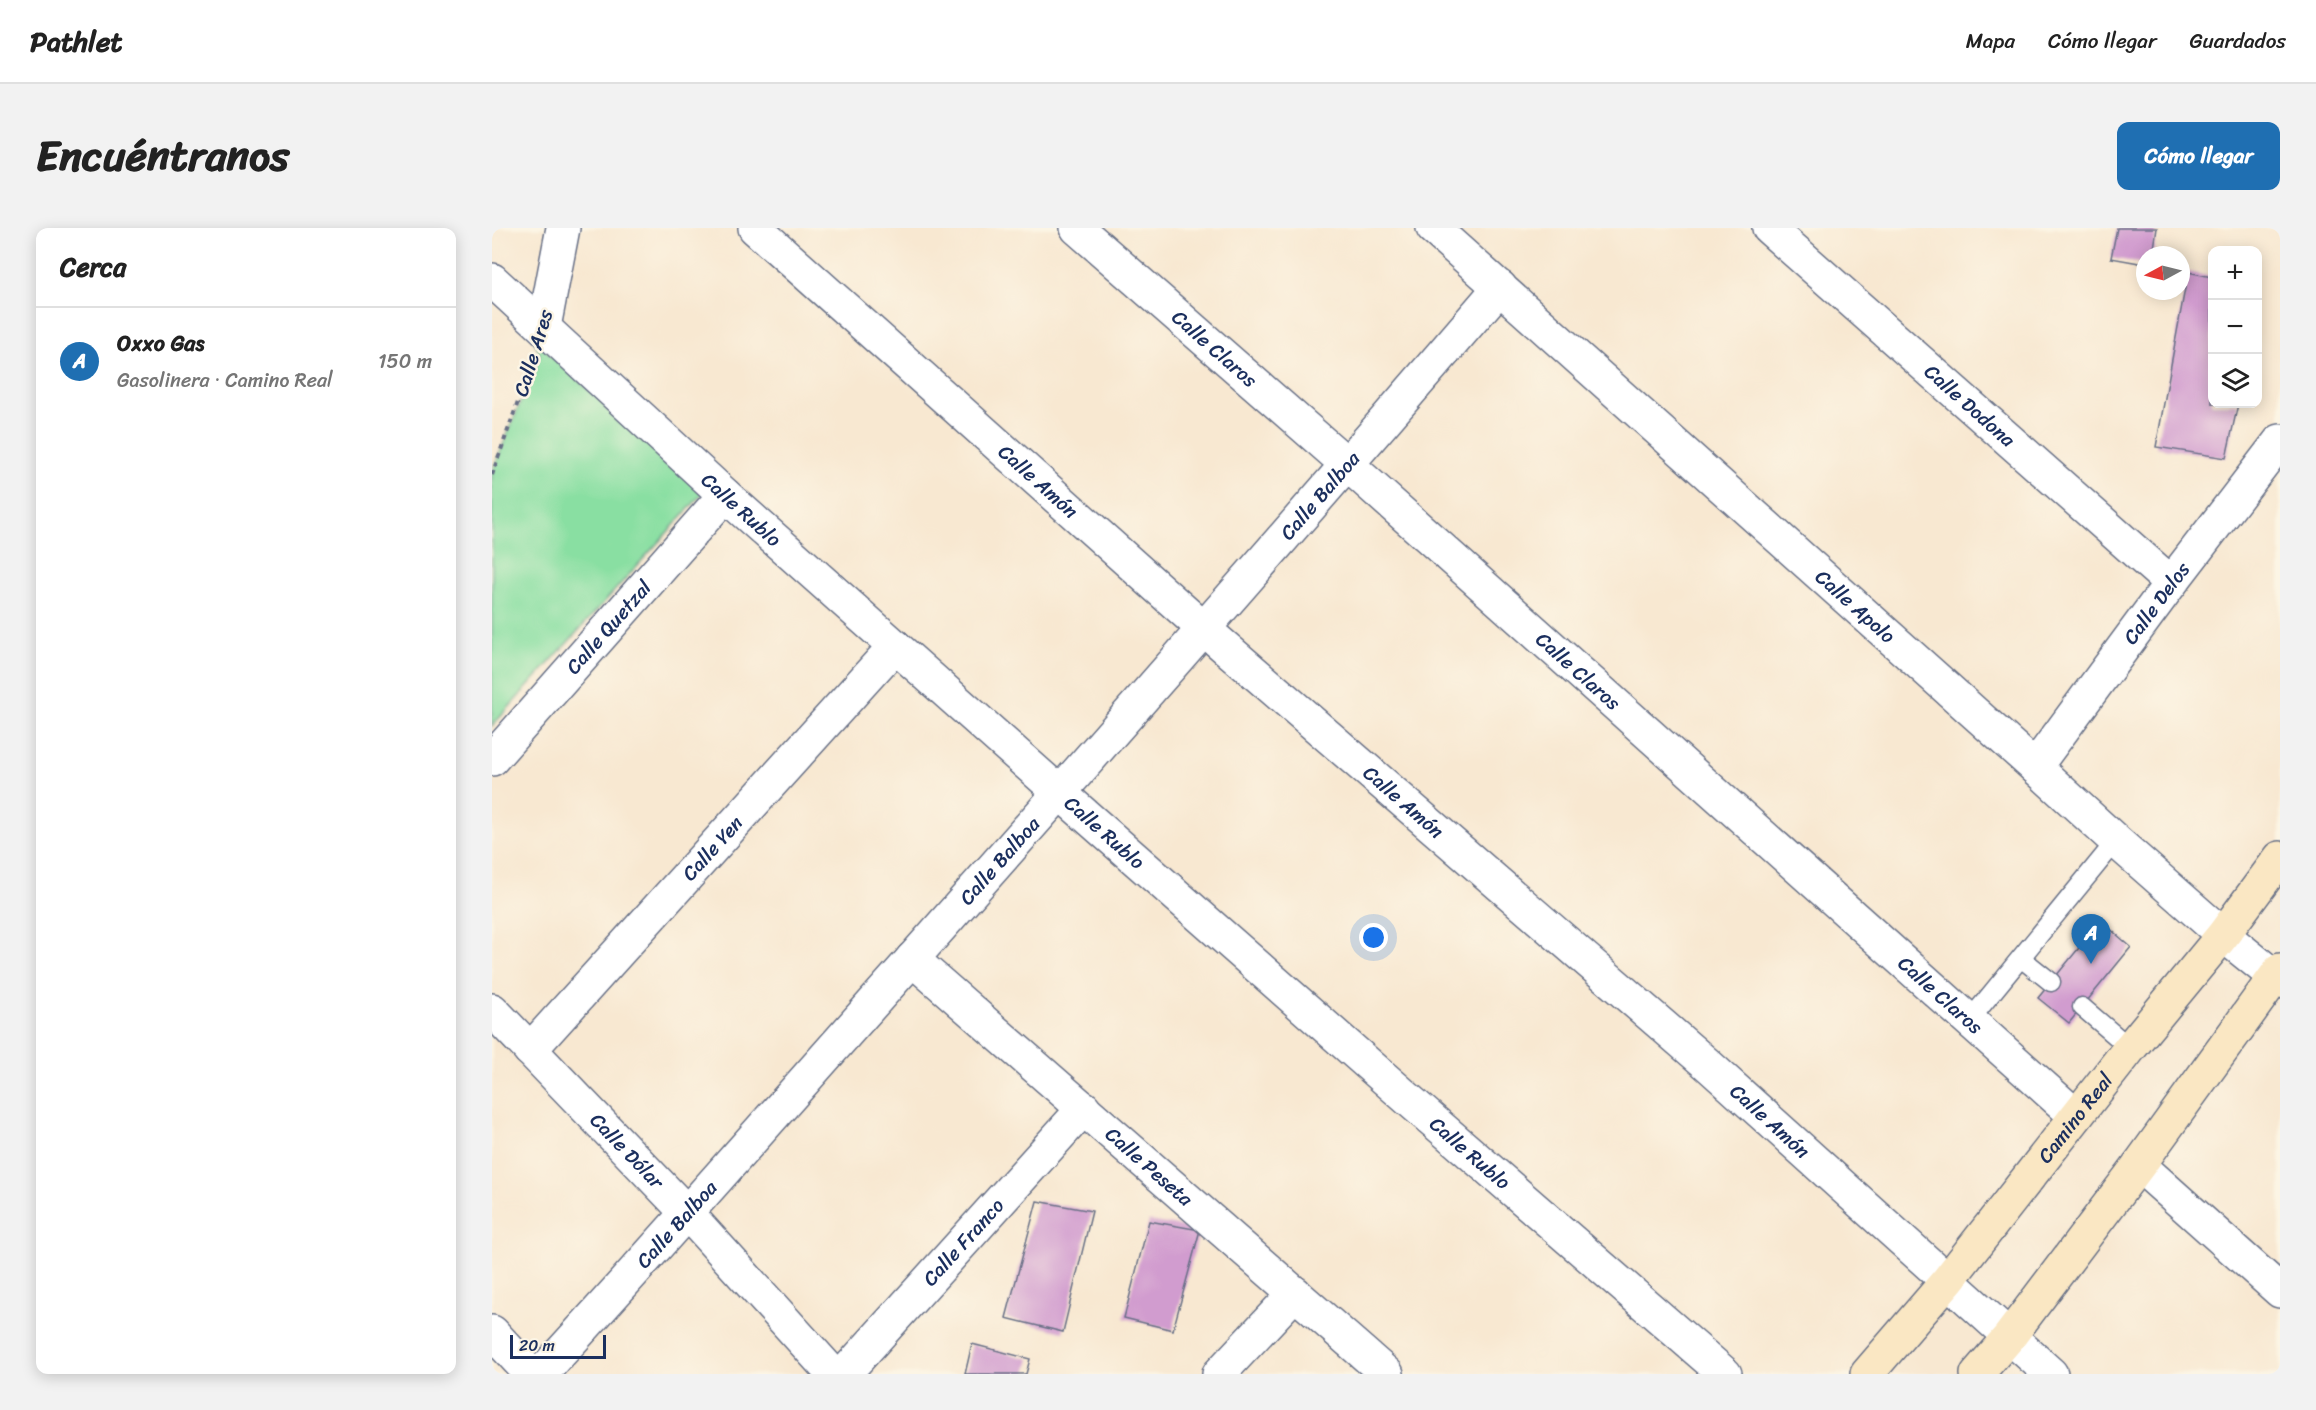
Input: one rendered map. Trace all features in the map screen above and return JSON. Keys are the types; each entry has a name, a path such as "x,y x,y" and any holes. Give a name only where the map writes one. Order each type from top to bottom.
{"street":[{"name":"Calle Ares","path":"544,327 563,228"},
{"name":"Calle Amón","path":"755,228 1204,629 1707,1064 2050,1374"},
{"name":"Calle Claros","path":"1077,228 1348,465 2076,1116"},
{"name":"Calle Apolo","path":"1433,228 2116,841 2223,935 2278,976"},
{"name":"Calle Dodona","path":"1769,228 2171,583"},
{"name":"Calle Rublo","path":"492,280 724,495 1399,1092 1725,1374"},
{"name":"Calle Balboa","path":"541,1374 688,1214 1060,793 1348,465 1500,287"},
{"name":"Calle Delos","path":"2035,767 2171,583 2280,441"},
{"name":"Calle Quetzal","path":"492,759 724,495"},
{"name":"Calle Yen","path":"530,1050 895,646"},
{"name":"Camino Real","path":"1867,1374 1948,1280 2130,1048 2223,935 2280,858"},
{"name":"Calle Peseta","path":"912,959 1387,1374"},
{"path":"1977,1374 2009,1337 2278,976"},
{"name":"Calle Dólar","path":"492,1010 688,1214 833,1374"},
{"name":"Calle Franco","path":"844,1374 1084,1108"},
{"path":"2139,1165 2280,1291"},
{"path":"1219,1374 1295,1293"},
{"path":"492,1332 531,1374"}],"lane":[{"path":"1969,1021 2116,841"},
{"path":"2020,958 2051,982"},
{"path":"2082,1007 2130,1048"}],"path":[{"name":"Calle Ares","path":"492,475 544,327"}],"green space":[{"path":"533,339 703,493 492,726 492,472 540,354"}],"building":[{"path":"2117,228 2157,228 2154,246 2136,246 2136,262 2111,258"},
{"path":"2190,272 2208,276 2208,408 2237,408 2226,458 2156,447 2183,300 2190,300"},
{"path":"2101,921 2131,947 2069,1023 2038,998"},
{"path":"1037,1201 1092,1211 1063,1332 1006,1318"},
{"path":"1149,1221 1200,1230 1173,1330 1124,1318"},
{"path":"972,1344 1030,1359 1026,1374 965,1374"}],"place":[{"name":"Oxxo Gas","path":"2091,964"}]}
